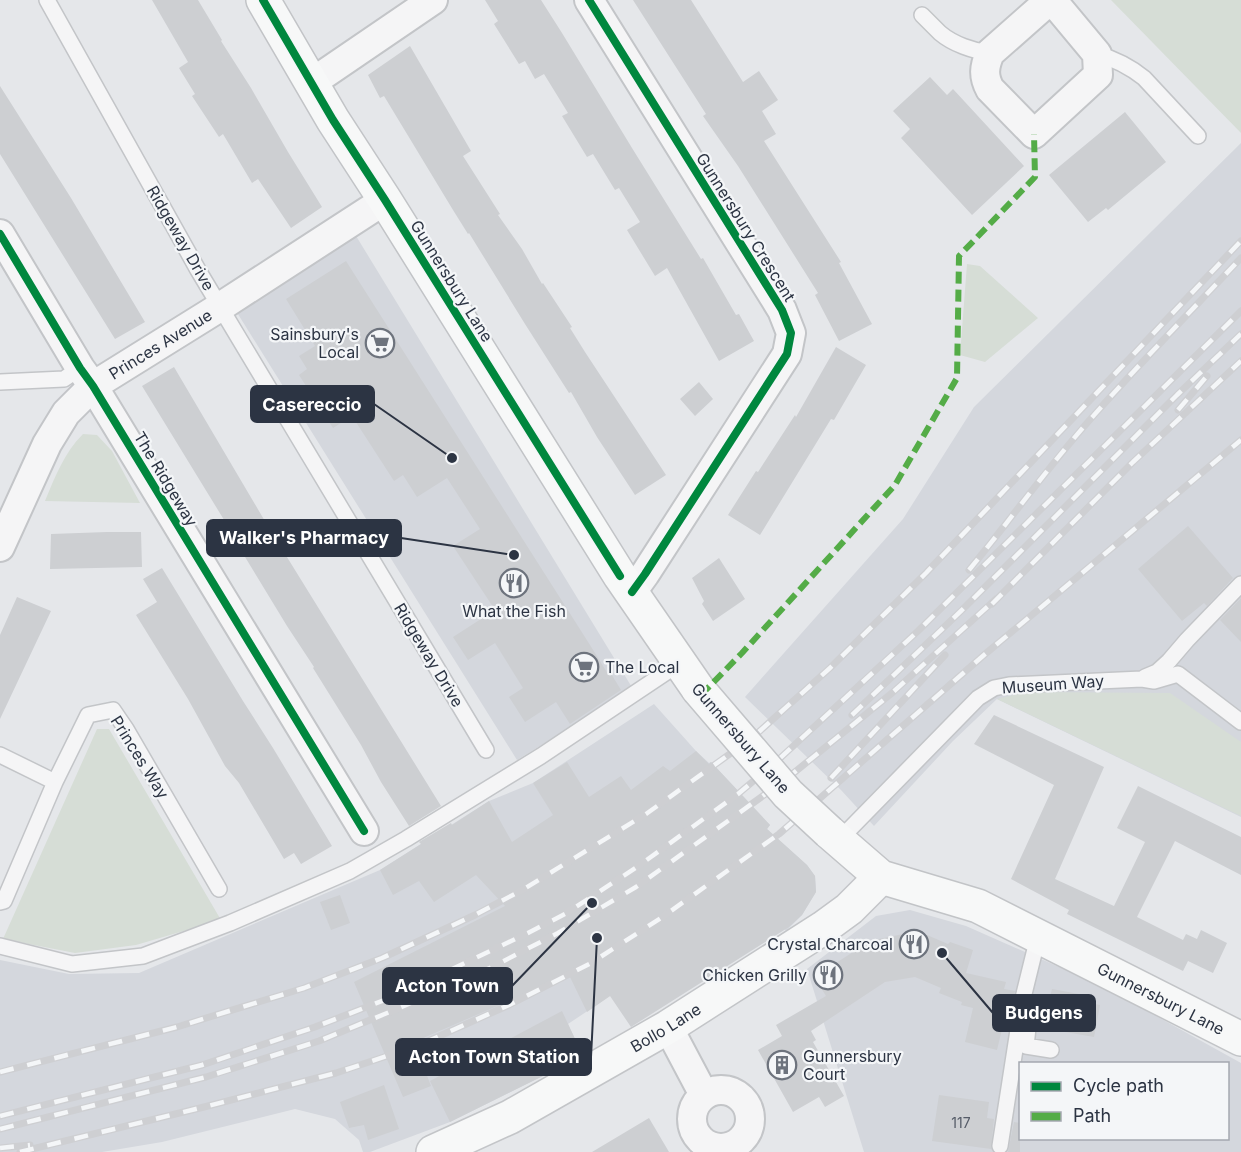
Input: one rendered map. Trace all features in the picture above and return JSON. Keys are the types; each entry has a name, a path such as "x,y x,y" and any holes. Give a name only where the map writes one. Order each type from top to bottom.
{"main road":[{"name":"Gunnersbury Lane","path":"263,0 333,120 632,592 689,676 788,794 881,877 978,906 1241,1039"},
{"name":"Bollo Lane","path":"433,1152 510,1117 668,1027 823,928 849,909 881,877"}],"street":[{"path":"310,80 320,77 433,0"},
{"name":"Gunnersbury Crescent","path":"589,0 782,310 791,333 787,354 632,592"},
{"path":"1051,0 1097,54 1098,75 1034,134 990,89 985,80 984,65 990,53 1051,0"},
{"name":"Princes Avenue","path":"0,548 47,444 86,377 220,307 385,200"},
{"name":"The Ridgeway","path":"0,234 364,831"},
{"path":"668,1027 704,1095"}],"lane":[{"name":"Ridgeway Drive","path":"47,0 198,270 486,750"},
{"path":"922,15 940,33 952,40 980,52 990,53"},
{"path":"1097,54 1113,58 1135,70 1198,136"},
{"path":"0,382 86,377"},
{"path":"1142,679 1157,672 1169,661 1241,584"},
{"name":"Museum Way","path":"833,836 978,698 994,688 1009,685 1142,679 1154,681 1178,674 1241,722"},
{"path":"0,946 72,964 143,956 230,923 350,871 541,756 689,676"},
{"name":"Princes Way","path":"0,902 4,901 55,783 88,714 113,710 219,889"},
{"path":"0,755 55,783"},
{"path":"1034,994 1042,939"},
{"path":"1000,1146 1023,998 1042,939"},
{"path":"1029,1025 1026,1046 1052,1050"}],"shaded area":[{"path":"1111,0 1241,0 1241,133"},
{"path":"1241,143 1241,817 997,699 953,741 874,826 841,790 745,697 903,519 974,407"},
{"path":"353,231 633,689 517,760 231,303"},
{"path":"967,264 980,266 1038,318 985,362 960,355"},
{"path":"83,434 97,435 112,451 140,503 45,501 65,457"},
{"path":"1027,692 1170,693 1241,742 1241,816 997,699"},
{"path":"654,704 696,751 709,763 711,762 770,825 767,829 807,865 815,876 816,892 802,915 786,931 752,886 652,968 568,1024 583,1056 450,1122 370,1152 363,1152 359,1140 335,1119 295,1109 162,1142 102,1152 0,1152 0,960 69,974 139,973 380,870 489,801 533,783"},
{"path":"97,729 109,729 221,920 136,945 75,953 3,939"},
{"path":"910,910 966,926 1102,986 1241,1063 1241,1152 864,1152 807,969 876,916"}],"building":[{"path":"152,0 198,0 322,207 291,228 258,179 252,183 223,134 219,137 192,96 195,94 179,68 188,62"},
{"path":"485,0 541,0 754,341 719,361 667,268 655,276 627,230 640,222 619,188 615,190 593,154 587,157 562,116 568,113 544,74 535,79 525,61 519,64 494,24 498,21"},
{"path":"633,0 691,0 743,82 759,71 778,100 762,111 776,134 764,141 841,262 839,263 872,324 839,341 815,295 818,293 738,166 703,116 706,114"},
{"path":"410,46 471,151 463,156 500,214 498,215 666,475 635,495 468,234 384,96 380,98 368,75"},
{"path":"930,77 947,95 953,89 1024,166 972,215 901,138 910,129 893,111"},
{"path":"0,86 71,198 145,322 115,339 0,154"},
{"path":"1125,112 1166,162 1108,210 1106,208 1088,222 1049,175"},
{"path":"346,261 608,674 610,672 621,690 570,724 556,702 525,722 509,697 523,688 495,643 468,660 453,637 495,610 453,546 480,529 447,478 417,497 403,475 394,481 352,416 333,428 299,375 307,369 299,356 315,346 286,299"},
{"path":"836,347 866,365 834,420 831,419 760,535 728,515 795,415 796,417"},
{"path":"174,367 269,528 441,806 409,826 142,386"},
{"path":"699,382 713,399 695,416 680,399"},
{"path":"1188,526 1233,578 1207,606 1204,603 1182,621 1138,569"},
{"path":"141,532 142,567 50,569 51,534"},
{"path":"719,558 745,599 713,621 702,604 704,601 692,578"},
{"path":"162,568 332,846 301,864 294,853 284,859 239,783 225,766 188,699 136,615 157,602 143,579"},
{"path":"17,597 51,611 0,719 0,635"},
{"path":"1241,598 1241,642 1220,620"},
{"path":"994,715 1104,767 1055,879 1114,906 1145,842 1117,828 1138,786 1241,837 1241,875 1175,841 1137,917 1183,940 1186,934 1197,939 1201,930 1227,943 1213,973 1188,961 1183,971 1067,914 1069,910 1011,879 1054,785 974,744"},
{"path":"696,751 709,764 711,762 770,825 767,829 807,865 815,876 816,892 802,915 789,927 631,1027 610,996 587,1012 569,975 414,1042 431,1086 403,1097 354,982 505,906 476,875 434,902 419,881 393,895 380,870 421,844 419,842 451,823 452,825 489,801 512,842 553,815 533,783 567,762 589,797 621,776 631,790 663,766 670,771"},
{"path":"340,895 350,923 331,930 320,902"},
{"path":"908,933 927,935 948,944 950,942 973,950 966,973 1006,982 1004,989 1015,991 1009,1022 1004,1021 997,1050 965,1042 973,1008 961,1005 962,1002 939,993 941,988 915,977 885,982 811,1031 816,1040 813,1042 844,1096 825,1107 819,1097 793,1112 758,1050 782,1036 776,1025 826,996 813,975 834,960 836,963 867,943"},
{"path":"1052,989 1079,994 1078,1001 1100,1005 1094,1037 1037,1027 1030,1018 1034,994 1050,997"},
{"path":"562,1011 582,1054 450,1122 430,1081"},
{"path":"384,1085 399,1129 368,1140 364,1125 349,1128 340,1102"},
{"path":"939,1095 989,1102 987,1118 994,1119 991,1149 932,1141"},
{"path":"649,1118 669,1152 592,1152"},
{"path":"1014,1122 1019,1123 1020,1152 1008,1152"}],"railway":[{"path":"0,1072 177,1027 304,988 382,958 475,915 524,889 646,814 752,738 830,668 926,573 1241,241"},
{"path":"969,570 1078,433 1241,258"},
{"path":"0,1116 202,1065 315,1027 400,994 565,914 637,867 738,794 777,761 918,631 1241,311"},
{"path":"852,715 962,610 1241,334"},
{"path":"992,604 1133,462 1241,361"},
{"path":"1178,410 1207,376"},
{"path":"20,1152 336,1073 417,1046 509,1005 591,963 661,918 779,834 984,655 1241,440"},
{"path":"0,1129 206,1077 319,1041 492,967 558,933 636,887 785,780 892,693 996,599"},
{"path":"831,778 945,655"},
{"path":"0,1148 30,1145"}],"marked path":[{"path":"701,695 895,485 957,378 959,256 1035,177 1034,134"}],"cycle path":[{"path":"263,0 333,120 620,576"},
{"path":"589,0 782,310 791,333 787,354 632,592"},
{"path":"0,234 364,831"}],"place":[{"name":"Sainsbury's Local","path":"380,343"},
{"name":"Casereccio","path":"452,458"},
{"name":"Walker's Pharmacy","path":"514,555"},
{"name":"What the Fish","path":"514,583"},
{"name":"The Local","path":"584,667"},
{"name":"Acton Town","path":"592,903"},
{"name":"Acton Town Station","path":"597,938"},
{"name":"Crystal Charcoal","path":"914,944"},
{"name":"Budgens","path":"942,953"},
{"name":"Chicken Grilly","path":"828,975"},
{"name":"Gunnersbury Court","path":"782,1065"}]}
